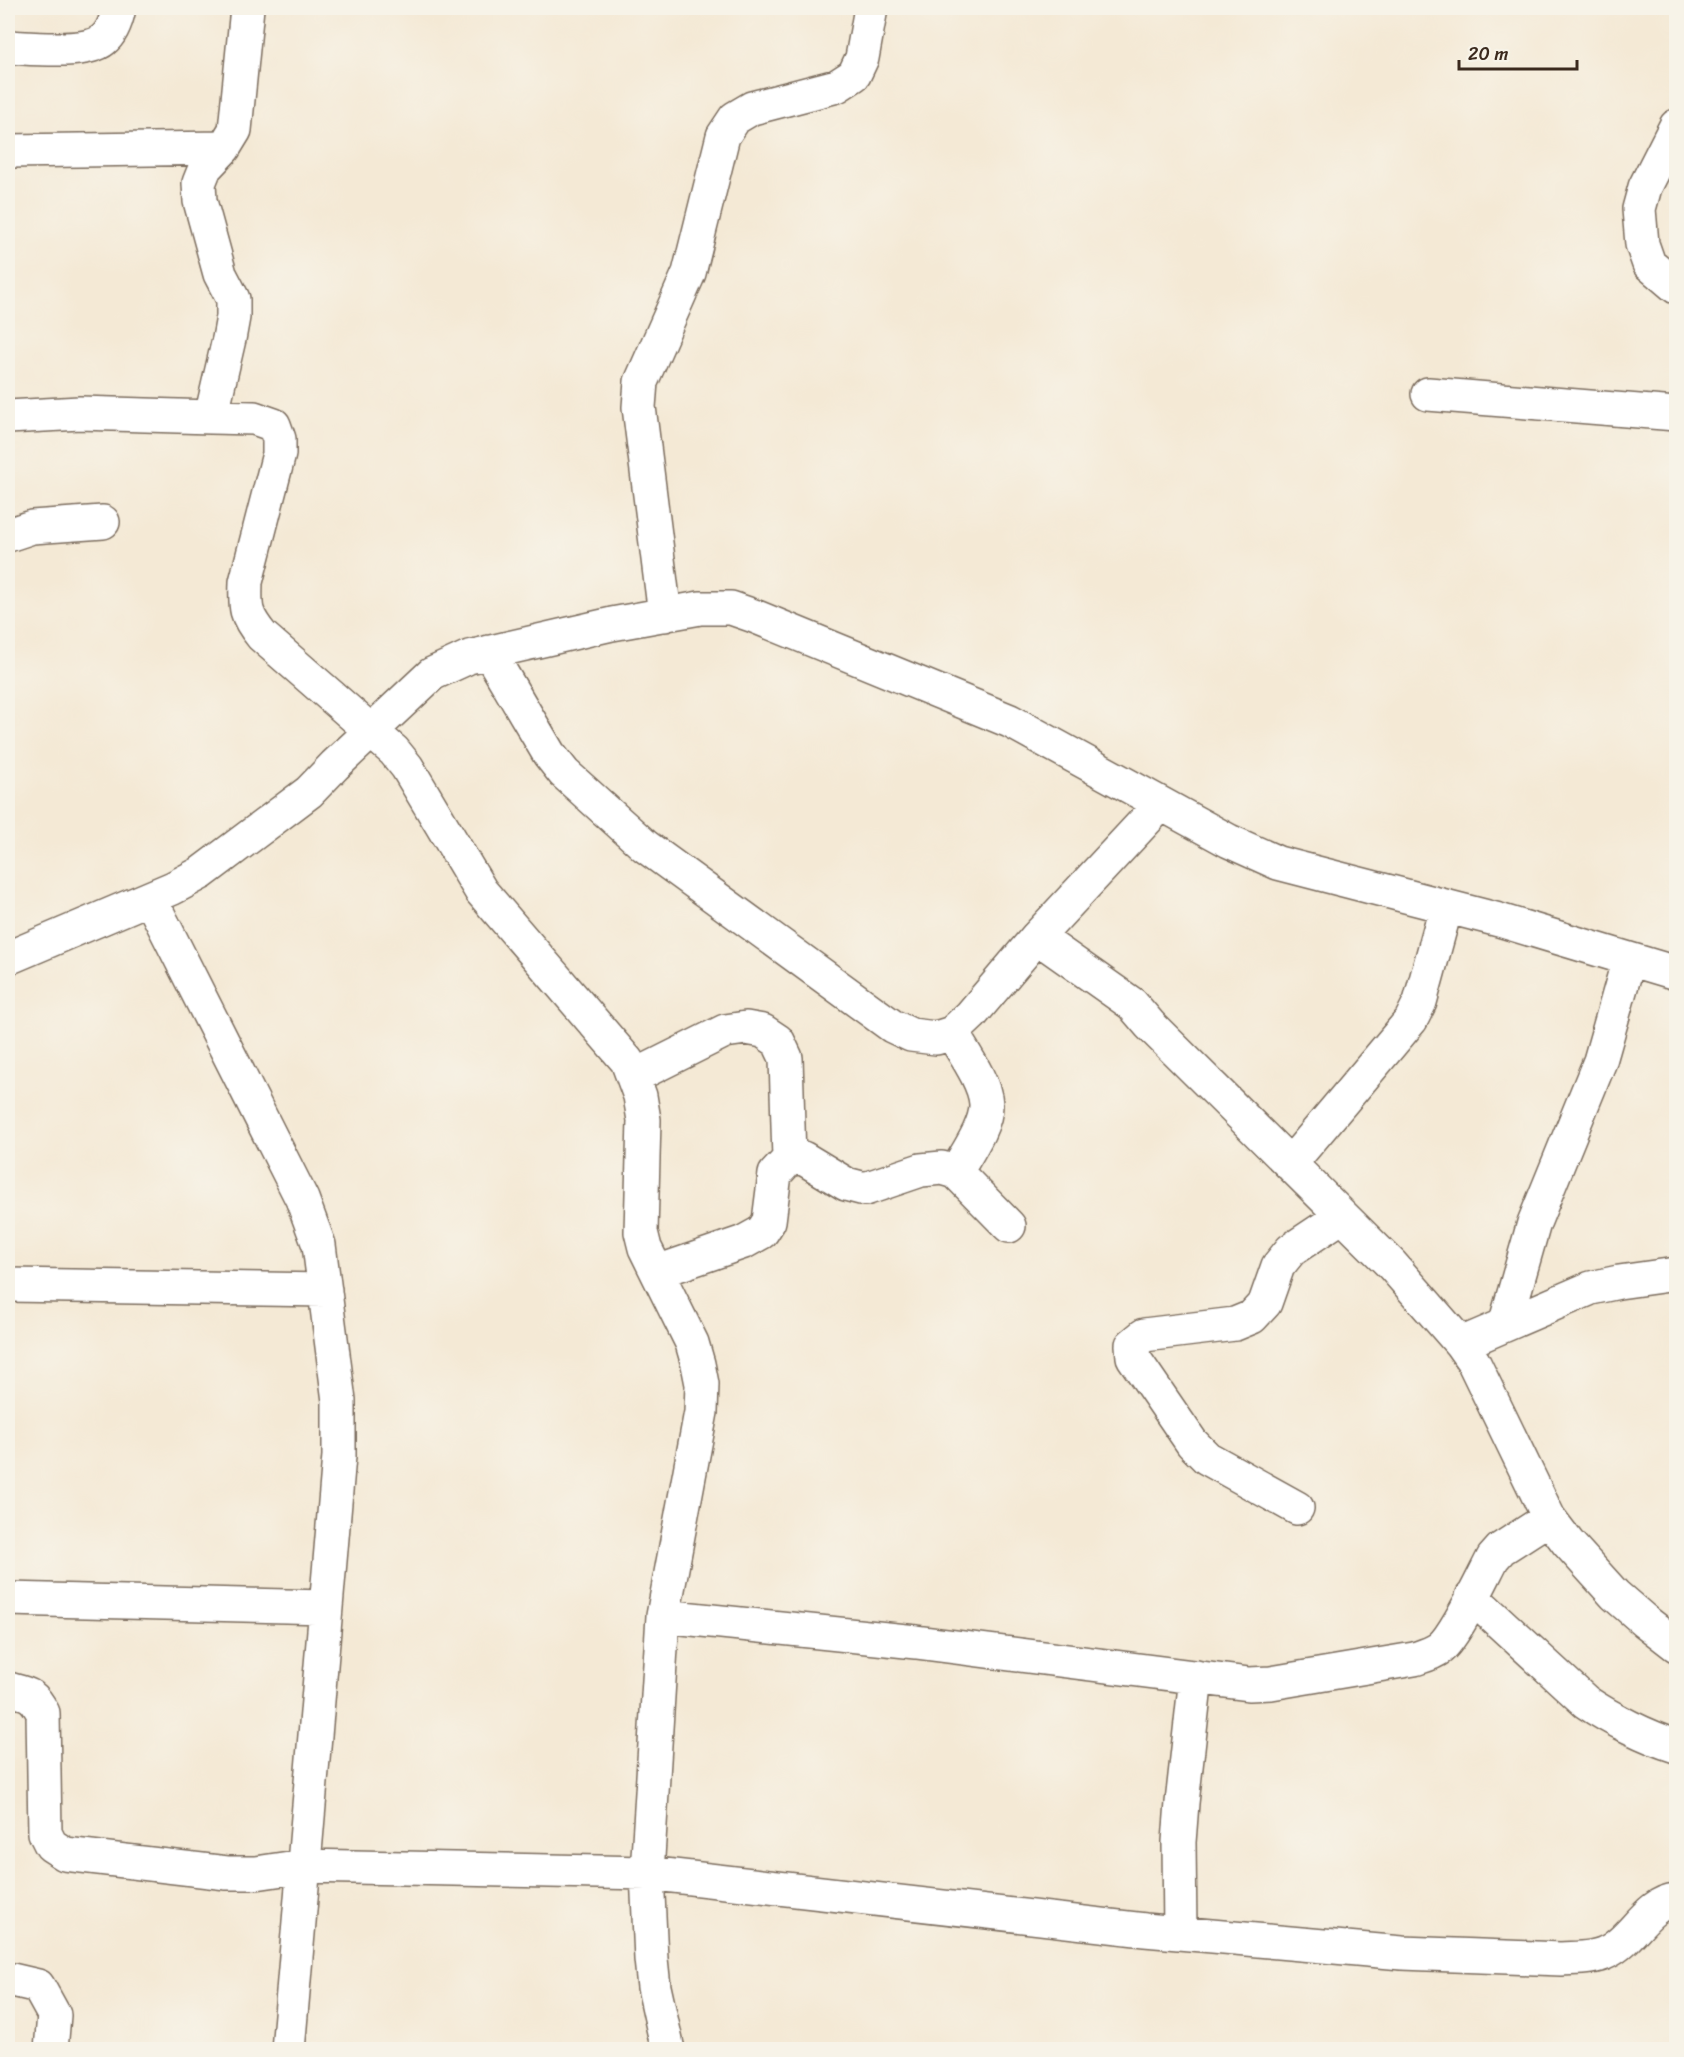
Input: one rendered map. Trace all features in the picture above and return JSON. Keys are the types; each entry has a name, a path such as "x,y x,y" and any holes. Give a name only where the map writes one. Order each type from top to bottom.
{"street":[{"path":"8,48 89,48 105,40 114,26 119,8"},
{"path":"211,417 229,339 232,299 220,274 200,201 199,183 205,168 224,148 235,130 247,8"},
{"path":"665,615 639,407 641,382 689,273 723,136 735,118 752,108 837,86 854,75 862,57 871,8"},
{"path":"1677,126 1644,187 1639,209 1642,244 1649,264 1677,287"},
{"path":"8,151 224,148"},
{"path":"1428,394 1677,414"},
{"path":"8,417 80,413 254,418 274,425 279,439 279,454 246,582 245,602 249,619 262,636 394,751 481,891 627,1061 640,1096 644,1120 641,1232 645,1248 692,1343 699,1364 702,1384 701,1412 663,1616 647,1873 653,1978 668,2049"},
{"path":"8,535 32,527 103,522"},
{"path":"8,958 150,898 201,873 309,792 432,674 470,657 489,652 700,608 731,608 1010,722 1229,841 1278,863 1446,907 1677,973"},
{"path":"489,652 549,754 564,773 645,846 892,1026 911,1035 936,1038 952,1033 971,1015 1037,937 1161,804"},
{"path":"150,898 302,1199 319,1245 339,1401 339,1456 288,2049"},
{"path":"1290,1164 1411,1020 1420,1002 1446,907"},
{"path":"1037,937 1132,1004 1150,1025 1392,1265 1461,1344 1473,1362 1550,1518 1568,1544 1615,1595 1645,1622 1677,1645"},
{"path":"1505,1326 1541,1201 1600,1061 1629,959"},
{"path":"633,1077 725,1031 746,1028 764,1031 778,1041 786,1058 789,1158 775,1174 770,1221 762,1233 744,1242 657,1272"},
{"path":"952,1033 983,1089 987,1106 981,1128 956,1172"},
{"path":"789,1158 803,1158 846,1184 865,1189 921,1170 942,1168 956,1172 1009,1227"},
{"path":"1297,1508 1207,1458 1192,1443 1133,1357 1132,1345 1144,1335 1234,1324 1252,1317 1265,1303 1278,1266 1291,1250 1342,1216"},
{"path":"1461,1344 1591,1288 1677,1274"},
{"path":"8,1285 325,1290"},
{"path":"663,1616 916,1642 1249,1684 1271,1683 1414,1659 1432,1653 1442,1647 1497,1554 1550,1518"},
{"path":"1472,1597 1586,1702 1660,1741 1677,1746"},
{"path":"8,1599 325,1607"},
{"path":"1180,1933 1179,1842 1196,1677"},
{"path":"8,1689 25,1693 36,1700 43,1713 45,1833 51,1845 65,1854 227,1873 256,1873 303,1866 647,1873 1180,1933 1401,1953 1562,1959 1587,1958 1606,1953 1620,1945 1667,1900 1677,1900"},
{"path":"8,1979 38,1986 54,2015 51,2049"}]}
